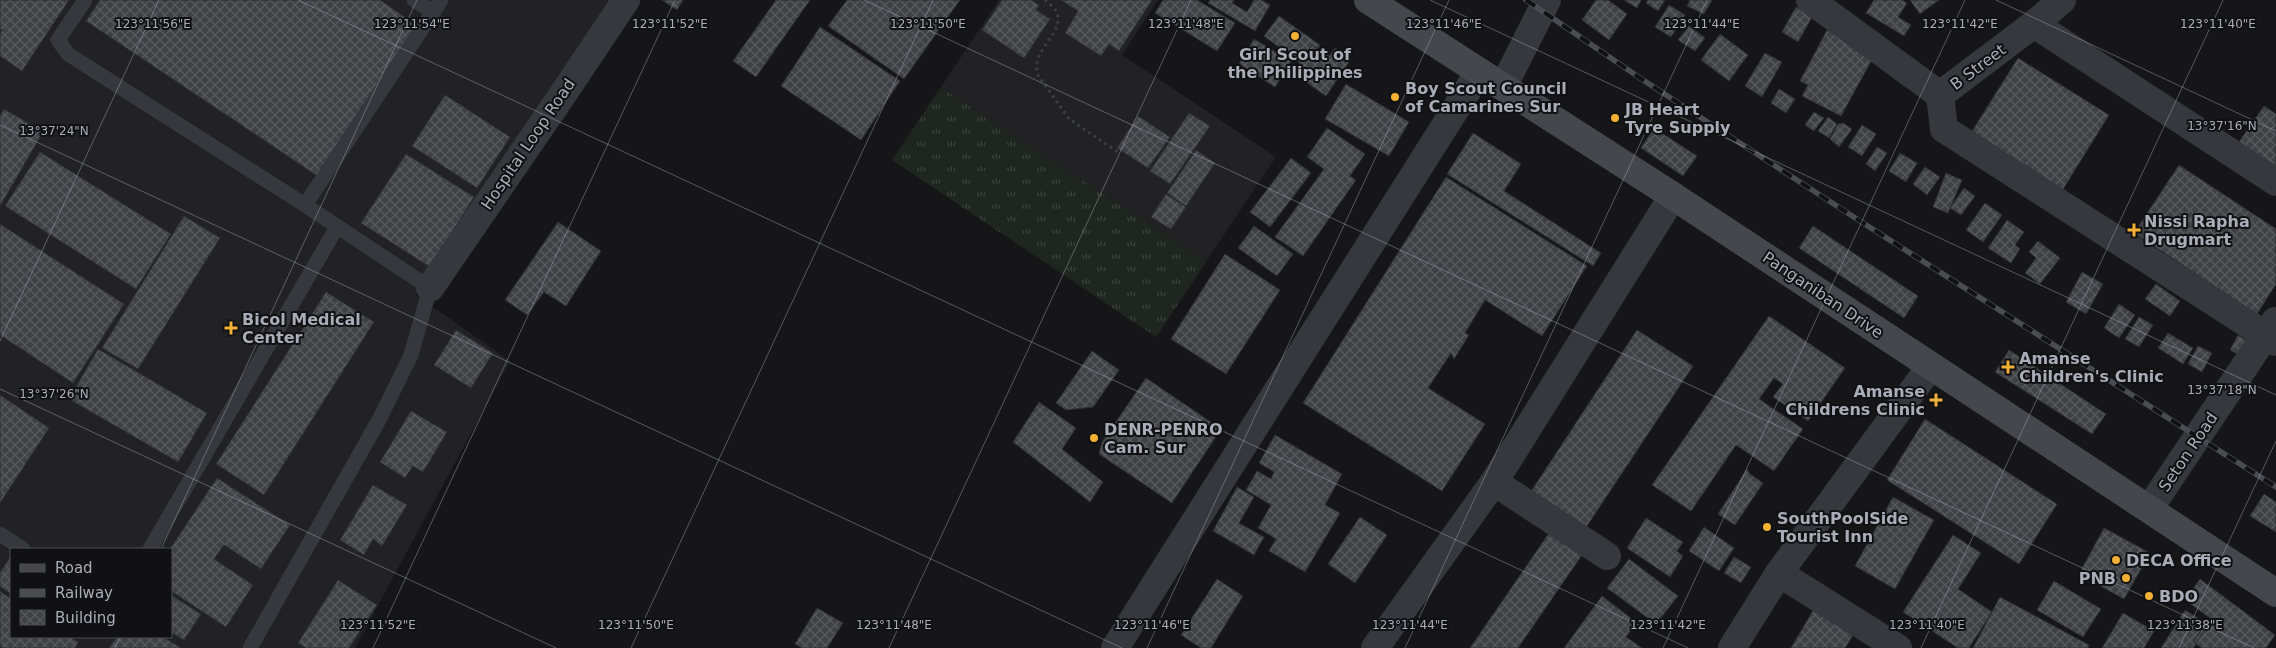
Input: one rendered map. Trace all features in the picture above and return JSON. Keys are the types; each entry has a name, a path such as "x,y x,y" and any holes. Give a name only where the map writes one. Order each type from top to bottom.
{"main road":[{"name":"Panganiban Drive","path":"1368,0 1673,196 1930,367 2276,593"}],"street":[{"name":"Hospital Loop Road","path":"430,288 626,0"},
{"path":"1503,87 1547,0"},
{"path":"1810,0 1940,95 1944,130 2273,333"},
{"name":"B Street","path":"1940,95 2034,24 2062,0"},
{"path":"2034,24 2276,182"},
{"path":"1115,648 1478,72"},
{"path":"1375,648 1494,482 1673,196"},
{"name":"Seton Road","path":"2149,509 2273,333"},
{"path":"1732,648 1778,573 1930,367"},
{"path":"1494,482 1607,556"},
{"path":"1778,573 1898,648"}],"lane":[{"path":"85,0 58,40 68,54 305,205 430,288 412,355 380,418 250,648"},
{"path":"305,205 437,6 414,0"},
{"path":"151,548 337,227"},
{"path":"0,534 21,548"}],"path":[{"path":"1045,0 1056,10 1058,18 1056,27 1038,57 1036,66 1038,75 1069,119 1118,152"}],"shaded area":[{"name":"Bicol Medical Center","path":"0,0 613,0 416,295 510,361 355,648 0,648"},
{"path":"999,0 1158,0 1122,55 1276,157 1206,262 941,87"}],"green space":[{"path":"941,87 1206,262 1156,337 892,160"}],"building":[{"path":"0,0 69,0 22,71 0,56 0,33 2,30 0,29"},
{"path":"100,0 380,0 419,27 319,177 86,21"},
{"path":"662,0 683,0 677,10"},
{"path":"776,0 810,0 756,77 733,61"},
{"path":"847,0 960,0 904,79 828,26"},
{"path":"1002,0 1031,0 1039,5 1036,10 1050,19 1024,58 982,30"},
{"path":"1061,0 1152,0 1119,51 1109,44 1101,56 1065,33 1078,11"},
{"path":"1163,0 1197,0 1235,23 1217,51 1155,13"},
{"path":"1210,0 1234,0 1232,3 1247,12 1254,0 1261,0 1270,5 1255,31 1208,3"},
{"path":"1596,0 1608,0 1627,14 1609,40 1582,20"},
{"path":"1624,0 1641,0 1637,8"},
{"path":"1648,0 1665,0 1658,11 1646,3"},
{"path":"1690,0 1712,0 1704,14 1687,6"},
{"path":"1874,0 1902,0 1907,3 1898,17 1911,25 1904,36 1866,13"},
{"path":"1910,0 1939,0 1920,14"},
{"path":"1669,5 1685,15 1671,37 1655,27"},
{"path":"1796,7 1812,17 1798,42 1782,32"},
{"path":"1279,16 1320,45 1318,48 1312,45 1300,63 1264,36"},
{"path":"1689,26 1705,38 1695,51 1678,40"},
{"path":"820,27 900,81 861,140 781,86"},
{"path":"1827,30 1874,56 1841,116 1802,96 1808,85 1800,81"},
{"path":"1720,34 1748,55 1729,81 1701,60"},
{"path":"1254,39 1291,61 1275,87 1239,64"},
{"path":"1312,45 1329,56 1335,48 1351,59 1326,96 1293,73"},
{"path":"1765,53 1782,62 1762,97 1745,86"},
{"path":"2018,58 2109,115 2060,194 1969,136"},
{"path":"1346,84 1409,122 1389,156 1325,119"},
{"path":"1779,89 1795,99 1786,113 1771,103"},
{"path":"445,95 510,137 477,188 412,146"},
{"path":"2264,106 2276,114 2276,167 2239,142"},
{"path":"4,109 43,132 0,206 0,116"},
{"path":"1814,112 1824,118 1814,131 1805,125"},
{"path":"1189,113 1210,126 1170,184 1150,171"},
{"path":"1138,116 1170,137 1148,168 1117,148"},
{"path":"1828,117 1837,124 1829,138 1818,131"},
{"path":"1843,123 1852,129 1839,147 1830,139 1838,124"},
{"path":"1862,125 1876,134 1862,156 1848,147"},
{"path":"1327,128 1365,154 1350,176 1356,180 1303,256 1275,237 1324,169 1307,157"},
{"path":"1654,128 1697,156 1683,176 1641,148"},
{"path":"1473,133 1521,164 1504,191 1601,253 1593,266 1447,174"},
{"path":"1877,147 1887,153 1875,171 1866,164"},
{"path":"1196,150 1215,163 1186,206 1167,193"},
{"path":"40,152 171,234 136,289 5,206"},
{"path":"1900,153 1917,163 1906,182 1889,171"},
{"path":"406,154 474,197 430,267 361,223"},
{"path":"1291,158 1311,173 1270,227 1250,212"},
{"path":"2179,165 2276,229 2276,284 2257,314 2134,233"},
{"path":"1925,167 1940,177 1927,195 1913,184"},
{"path":"1946,173 1962,180 1948,213 1933,207"},
{"path":"1446,177 1587,266 1542,336 1485,300 1465,333 1469,335 1454,359 1451,353 1428,388 1485,424 1442,491 1303,403"},
{"path":"1964,188 1975,196 1961,215 1950,208"},
{"path":"1166,194 1186,207 1171,229 1151,217"},
{"path":"1985,203 2002,215 1983,242 1966,230"},
{"path":"184,216 220,238 138,369 102,348"},
{"path":"2007,220 2024,232 2015,245 2020,249 2011,263 1988,248"},
{"path":"558,222 601,251 566,306 544,292 527,315 505,300"},
{"path":"0,224 124,304 73,383 0,335"},
{"path":"1254,226 1293,254 1277,276 1238,248"},
{"path":"1813,226 1918,296 1904,318 1799,248"},
{"path":"2038,241 2060,258 2040,284 2025,273 2036,258 2029,252"},
{"path":"1225,254 1280,290 1226,374 1171,339"},
{"path":"2082,272 2103,284 2086,314 2066,302"},
{"path":"2156,284 2180,301 2170,316 2145,299"},
{"path":"326,292 374,322 264,495 216,464"},
{"path":"2119,304 2135,315 2119,338 2104,328"},
{"path":"1769,316 1845,368 1808,421 1773,397 1783,384 1774,378 1759,399 1803,429 1774,471 1736,445 1691,511 1652,485"},
{"path":"2139,317 2153,325 2139,347 2125,339"},
{"path":"456,330 493,353 471,388 434,365"},
{"path":"1637,330 1693,366 1583,532 1528,496"},
{"path":"2168,333 2193,348 2183,364 2158,348"},
{"path":"2238,335 2249,342 2241,356 2230,350"},
{"path":"2198,346 2212,353 2202,372 2188,364"},
{"path":"98,349 207,413 178,462 69,399"},
{"path":"2009,350 2106,414 2092,434 1995,372"},
{"path":"1092,351 1119,370 1093,407 1066,410 1056,403"},
{"path":"1146,378 1221,429 1172,503 1099,454 1102,442"},
{"path":"0,395 49,428 0,503"},
{"path":"1039,402 1076,428 1062,449 1103,482 1090,502 1013,442"},
{"path":"411,411 447,432 423,472 413,466 405,478 380,462"},
{"path":"1925,419 2057,504 2019,564 1887,480"},
{"path":"1275,435 1342,474 1325,505 1340,513 1305,572 1269,551 1276,539 1258,528 1271,505 1246,490 1257,471 1271,479 1274,472 1259,463"},
{"path":"1747,469 1750,474 1763,483 1735,525 1718,514"},
{"path":"217,478 290,525 261,569 224,545 214,559 253,585 226,627 172,592 171,548"},
{"path":"373,485 407,505 382,546 373,539 364,555 340,540"},
{"path":"1237,487 1254,497 1239,523 1264,537 1254,555 1213,531"},
{"path":"2264,494 2276,502 2276,532 2250,516"},
{"path":"1893,497 1934,520 1895,589 1855,566"},
{"path":"1360,517 1387,535 1355,583 1328,564"},
{"path":"1646,518 1683,542 1677,551 1683,556 1670,577 1627,548"},
{"path":"1704,527 1734,548 1719,571 1689,551"},
{"path":"2104,528 2150,553 2124,599 2079,574"},
{"path":"1549,533 1582,555 1518,648 1470,648"},
{"path":"1953,535 1981,553 1958,589 1992,612 1969,648 1958,648 1903,612"},
{"path":"1734,557 1751,567 1741,583 1724,573"},
{"path":"10,558 10,593 0,586 0,573"},
{"path":"1629,559 1678,596 1656,624 1607,588"},
{"path":"1217,579 1243,596 1211,648 1201,648 1181,635"},
{"path":"2200,579 2275,635 2266,648 2202,648 2196,644 2210,618 2185,600"},
{"path":"338,580 377,605 349,648 306,648 298,643"},
{"path":"2054,581 2101,609 2083,637 2037,610"},
{"path":"0,591 10,598 10,638 72,638 78,642 75,648 3,648 0,646"},
{"path":"172,596 201,614 184,640 172,633"},
{"path":"1602,596 1636,622 1626,637 1642,648 1564,648"},
{"path":"2000,597 2089,645 2088,648 1973,648"},
{"path":"1815,607 1855,632 1845,648 1791,648"},
{"path":"817,608 843,623 827,648 802,648 795,644"},
{"path":"2185,610 2206,623 2193,642 2196,644 2193,648 2161,648"},
{"path":"2123,613 2154,631 2144,648 2102,648"},
{"path":"2206,623 2208,625 2196,644 2193,642"},
{"path":"116,638 165,638 181,648 109,648"}],"railway":[{"path":"1526,0 1643,80 1860,221 2276,487"}],"place":[{"name":"Girl Scout of the Philippines","path":"1295,36"},
{"name":"Boy Scout Council of Camarines Sur","path":"1395,97"},
{"name":"JB Heart Tyre Supply","path":"1615,118"},
{"name":"Nissi Rapha Drugmart","path":"2134,230"},
{"name":"Bicol Medical Center","path":"231,328"},
{"name":"Amanse Children's Clinic","path":"2008,367"},
{"name":"Amanse Childrens Clinic","path":"1936,400"},
{"name":"DENR-PENRO Cam. Sur","path":"1094,438"},
{"name":"SouthPoolSide Tourist Inn","path":"1767,527"},
{"name":"DECA Office","path":"2116,560"},
{"name":"PNB","path":"2126,578"},
{"name":"BDO","path":"2149,596"}]}
